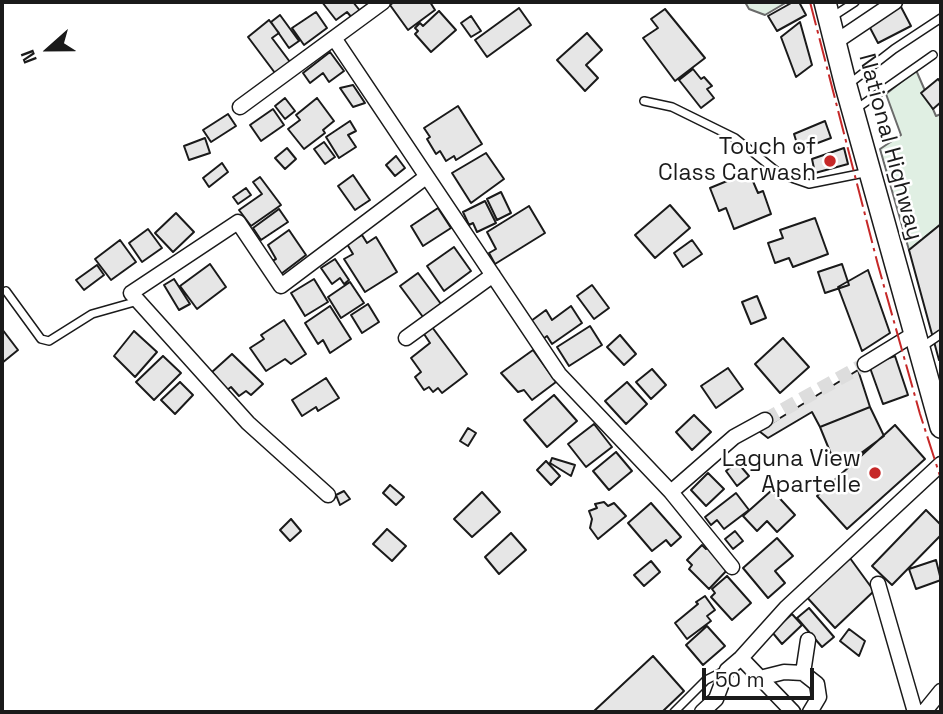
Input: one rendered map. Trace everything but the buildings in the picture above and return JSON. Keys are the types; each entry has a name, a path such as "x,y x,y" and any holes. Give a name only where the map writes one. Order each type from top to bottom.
{"main road":[{"name":"National Highway","path":"827,10 869,172 941,427"}],"street":[{"path":"240,107 383,2"},
{"path":"834,43 895,2"},
{"path":"334,38 559,374 671,492 732,567"},
{"path":"328,495 248,423 131,293 238,222 281,286 426,177"},
{"path":"406,338 493,275"},
{"path":"865,364 916,342"},
{"path":"671,492 734,438 765,421"},
{"path":"702,712 716,699 727,670 786,608 941,464"},
{"path":"878,584 915,712"},
{"path":"803,673 808,640"},
{"path":"741,658 793,712"},
{"path":"760,678 784,672 803,673 817,684 819,697 810,712"},
{"path":"924,712 941,691"}],"lane":[{"path":"827,10 855,2"},
{"path":"846,86 894,49 941,18"},
{"path":"853,112 933,55"},
{"path":"644,102 673,107 735,138 780,174 809,184 869,172"},
{"path":"6,291 41,339 49,341 92,314 139,301"},
{"path":"916,342 941,334"},
{"path":"674,712 706,680 727,670"}],"green space":[{"path":"745,2 787,2 765,15 749,9"},
{"path":"916,70 936,116 941,114 941,224 909,250 880,149 901,135 886,94"}],"tunnel":[{"path":"765,420 865,364"}],"power":[{"path":"810,2 878,265 941,479"}],"place":[{"name":"Touch of Class Carwash","path":"830,161"},
{"name":"Laguna View Apartelle","path":"875,473"}]}
